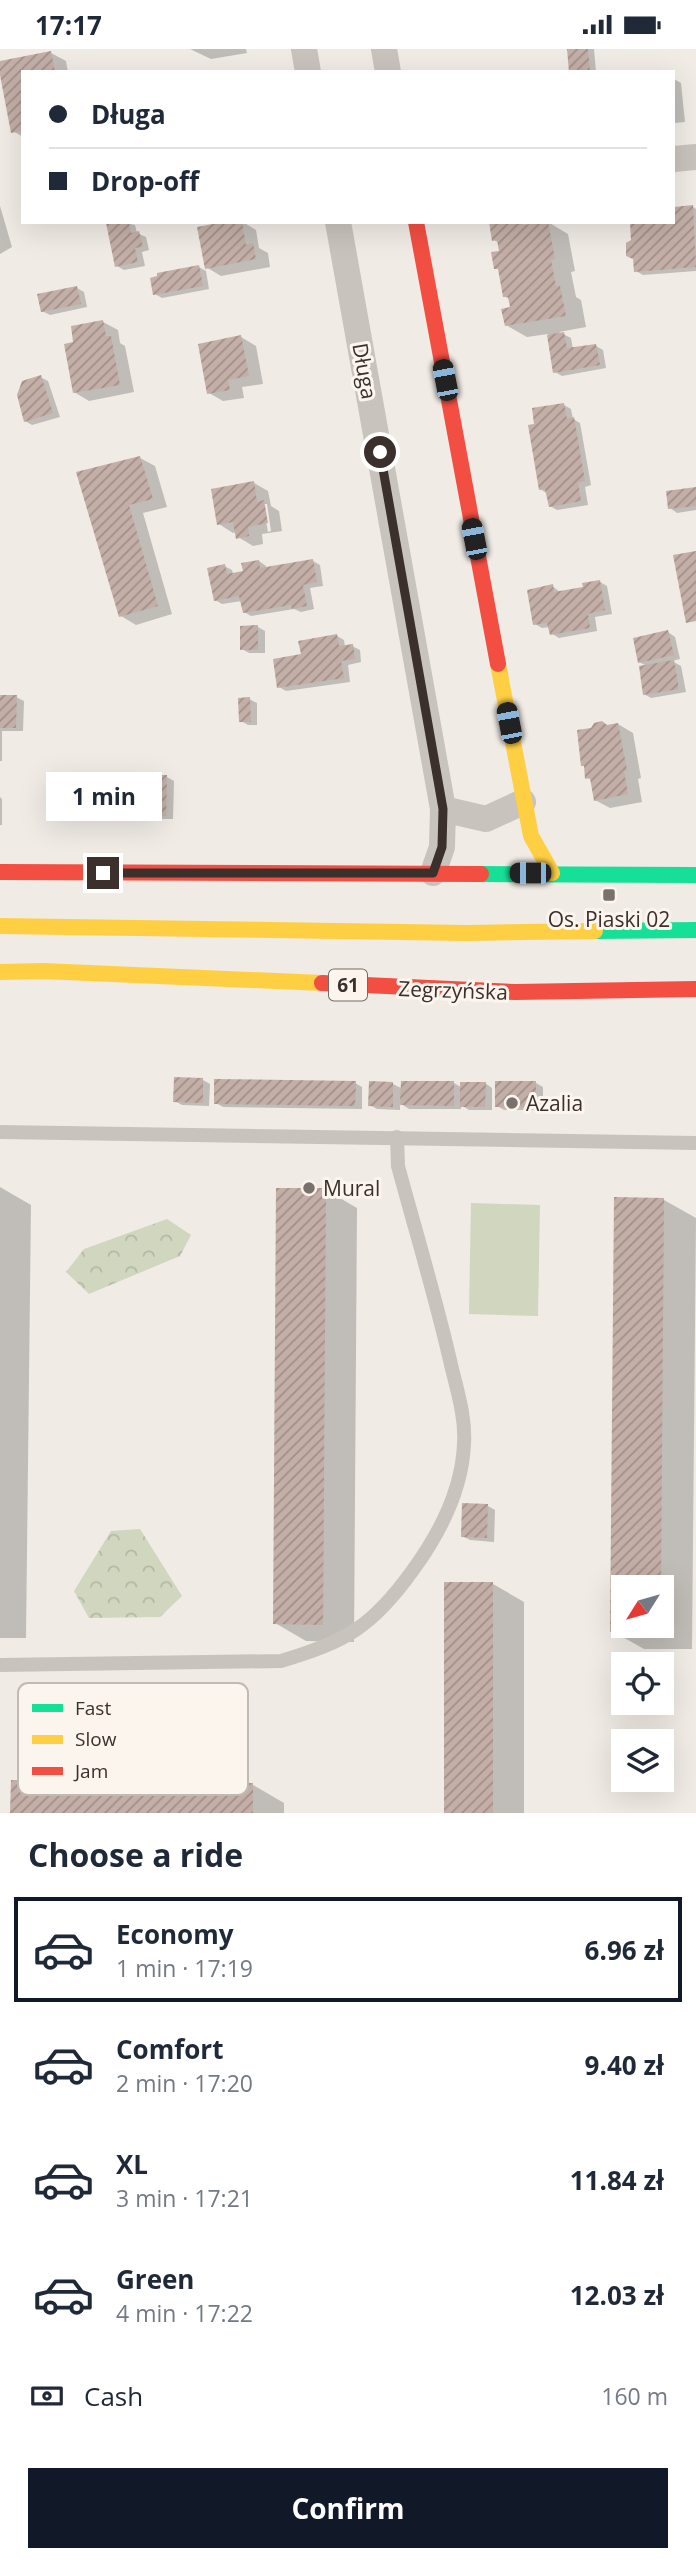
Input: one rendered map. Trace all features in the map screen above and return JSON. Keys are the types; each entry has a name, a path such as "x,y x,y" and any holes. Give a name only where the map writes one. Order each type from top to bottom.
{"main road":[{"path":"416,224 523,802 531,836 552,873"},
{"path":"0,872 696,874"},
{"path":"0,926 467,933 696,930"},
{"name":"Zegrzyńska","path":"0,972 43,971 515,992 696,989"}],"street":[{"path":"304,49 309,70"},
{"path":"384,49 388,70"},
{"path":"675,159 696,157"},
{"name":"Długa","path":"338,224 443,809 442,847 433,873"},
{"path":"443,809 486,819 523,802"}],"lane":[{"path":"0,1132 696,1143"},
{"path":"0,1665 281,1661 325,1649 354,1633 374,1617 409,1576 432,1544 451,1503 464,1444 463,1415 398,1166 397,1137"}],"green space":[{"path":"471,1203 540,1205 538,1316 469,1314"},
{"path":"167,1219 191,1235 180,1256 89,1294 66,1272 84,1249"},
{"path":"140,1529 182,1596 160,1617 89,1618 74,1591 111,1531"}],"building":[{"path":"567,49 588,49 590,70 569,70"},
{"path":"51,51 55,70 21,70 21,131 11,133 0,75 0,61"},
{"path":"693,205 696,267 634,272 633,259 626,256 626,243 631,240 630,224 675,224 675,207"},
{"path":"106,224 129,224 131,233 139,231 143,247 135,248 138,262 115,267"},
{"path":"242,224 246,245 253,243 256,259 205,269 197,227"},
{"path":"489,224 548,224 555,259 551,260 566,316 505,326 501,309 510,307 508,297 503,297 498,269 494,269 491,252 499,251 497,240 492,241"},
{"path":"199,265 203,286 153,295 150,278 157,276 157,273"},
{"path":"77,286 81,304 41,312 37,294"},
{"path":"103,320 106,336 111,336 120,385 73,393 64,344 73,342 71,326"},
{"path":"564,332 567,348 596,344 600,365 553,373 547,335"},
{"path":"241,335 249,376 228,380 230,390 207,394 198,344"},
{"path":"41,375 53,413 24,422 17,395 22,381"},
{"path":"564,403 567,419 574,417 585,481 578,483 581,501 549,507 545,489 539,490 528,425 534,424 532,408"},
{"path":"140,456 153,499 129,505 158,606 119,617 76,472"},
{"path":"254,481 257,502 264,500 268,523 248,527 249,536 236,539 233,522 217,525 211,489"},
{"path":"696,487 696,506 668,509 666,491"},
{"path":"696,551 696,621 686,623 673,555"},
{"path":"313,559 317,582 303,585 307,606 292,609 291,605 243,613 239,596 214,601 207,568 225,564 227,574 243,571 241,563 259,560 260,568"},
{"path":"600,580 605,610 588,614 590,628 550,635 547,623 533,625 527,590 553,584 554,592 583,587 582,583"},
{"path":"258,625 258,650 240,650 240,626"},
{"path":"668,630 674,655 638,663 633,638"},
{"path":"337,634 339,646 353,644 355,659 341,661 344,678 277,688 273,659 301,654 298,641"},
{"path":"674,660 679,689 643,695 639,666"},
{"path":"0,695 17,695 16,728 0,728"},
{"path":"250,697 251,722 239,722 238,698"},
{"path":"602,721 607,725 618,723 627,770 624,771 628,794 594,801 590,778 585,779 584,766 581,766 577,730 591,728 594,723"},
{"path":"117,775 167,775 166,816 116,816"},
{"path":"174,1077 203,1078 203,1103 173,1102"},
{"path":"214,1079 356,1081 355,1106 214,1104"},
{"path":"369,1081 393,1082 393,1107 368,1106"},
{"path":"401,1081 454,1081 454,1106 400,1105"},
{"path":"495,1081 536,1081 536,1107 495,1107"},
{"path":"460,1082 486,1082 485,1107 460,1107"},
{"path":"276,1188 326,1188 323,1625 273,1624"},
{"path":"614,1197 664,1198 661,1575 611,1575 610,1632"},
{"path":"462,1503 488,1504 487,1538 461,1537"},
{"path":"444,1582 493,1582 493,1813 444,1813"},
{"path":"11,1780 18,1780 18,1795 248,1795 248,1783 253,1783 253,1813 10,1813"}],"traffic: fast":[{"path":"481,874 696,875"},
{"path":"595,931 696,930"}],"traffic: slow":[{"path":"498,664 531,836 552,873"},
{"path":"0,926 467,933 595,931"},
{"path":"0,972 43,971 322,983"}],"traffic: jam":[{"path":"416,224 498,664"},
{"path":"0,872 481,874"},
{"path":"322,983 515,992 696,989"}],"place":[{"name":"Os. Piaski 02","path":"609,895"},
{"name":"Azalia","path":"512,1103"},
{"name":"Mural","path":"309,1188"}],"route":[{"path":"103,873 433,873 442,847 443,809 380,452"}]}
